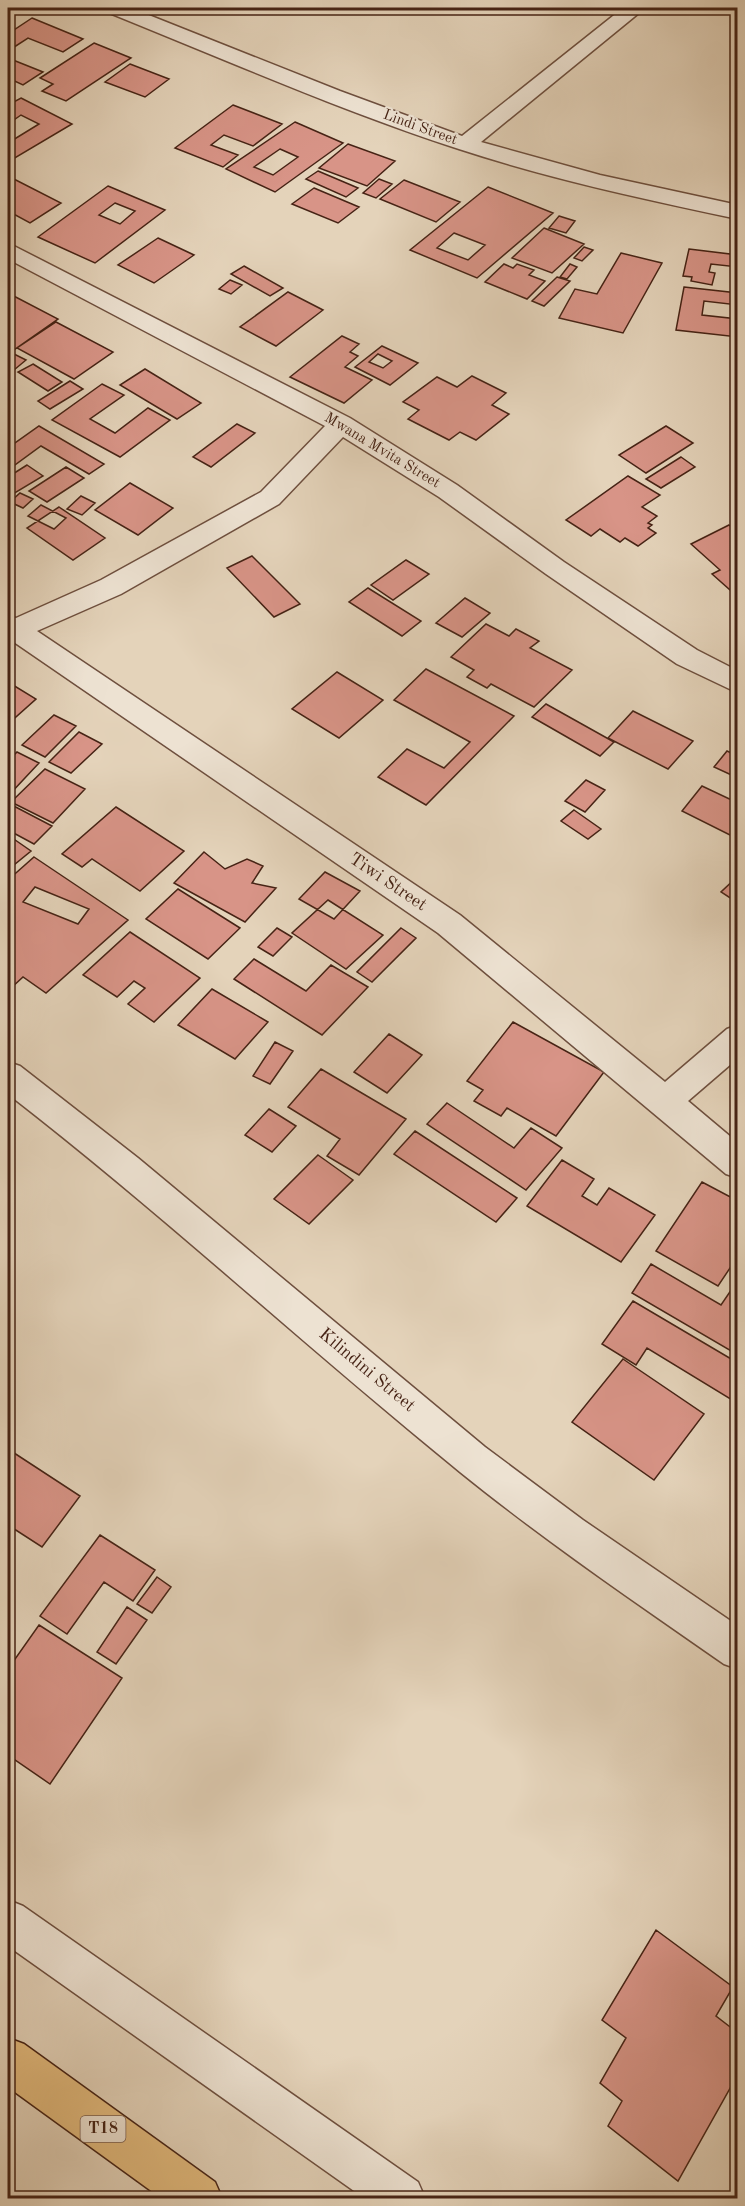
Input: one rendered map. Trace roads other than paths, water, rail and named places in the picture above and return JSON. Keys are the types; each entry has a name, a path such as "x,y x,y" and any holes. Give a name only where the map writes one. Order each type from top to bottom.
{"main road":[{"name":"T18","path":"8,2060 199,2199"}],"street":[{"name":"Lindi Street","path":"114,8 331,96 465,144 566,172 738,212"},
{"path":"465,144 635,8"},
{"name":"Mwana Mvita Street","path":"8,250 341,424 448,491 555,568 687,657 738,683"},
{"name":"Tiwi Street","path":"12,627 111,587 270,498 295,475 341,424"},
{"name":"Tiwi Street","path":"12,627 449,924 665,1101 738,1164"},
{"path":"665,1101 738,1038"},
{"name":"Kilindini Street","path":"8,1076 93,1139 474,1460 625,1571 738,1650"},
{"path":"8,1921 402,2199"}]}
